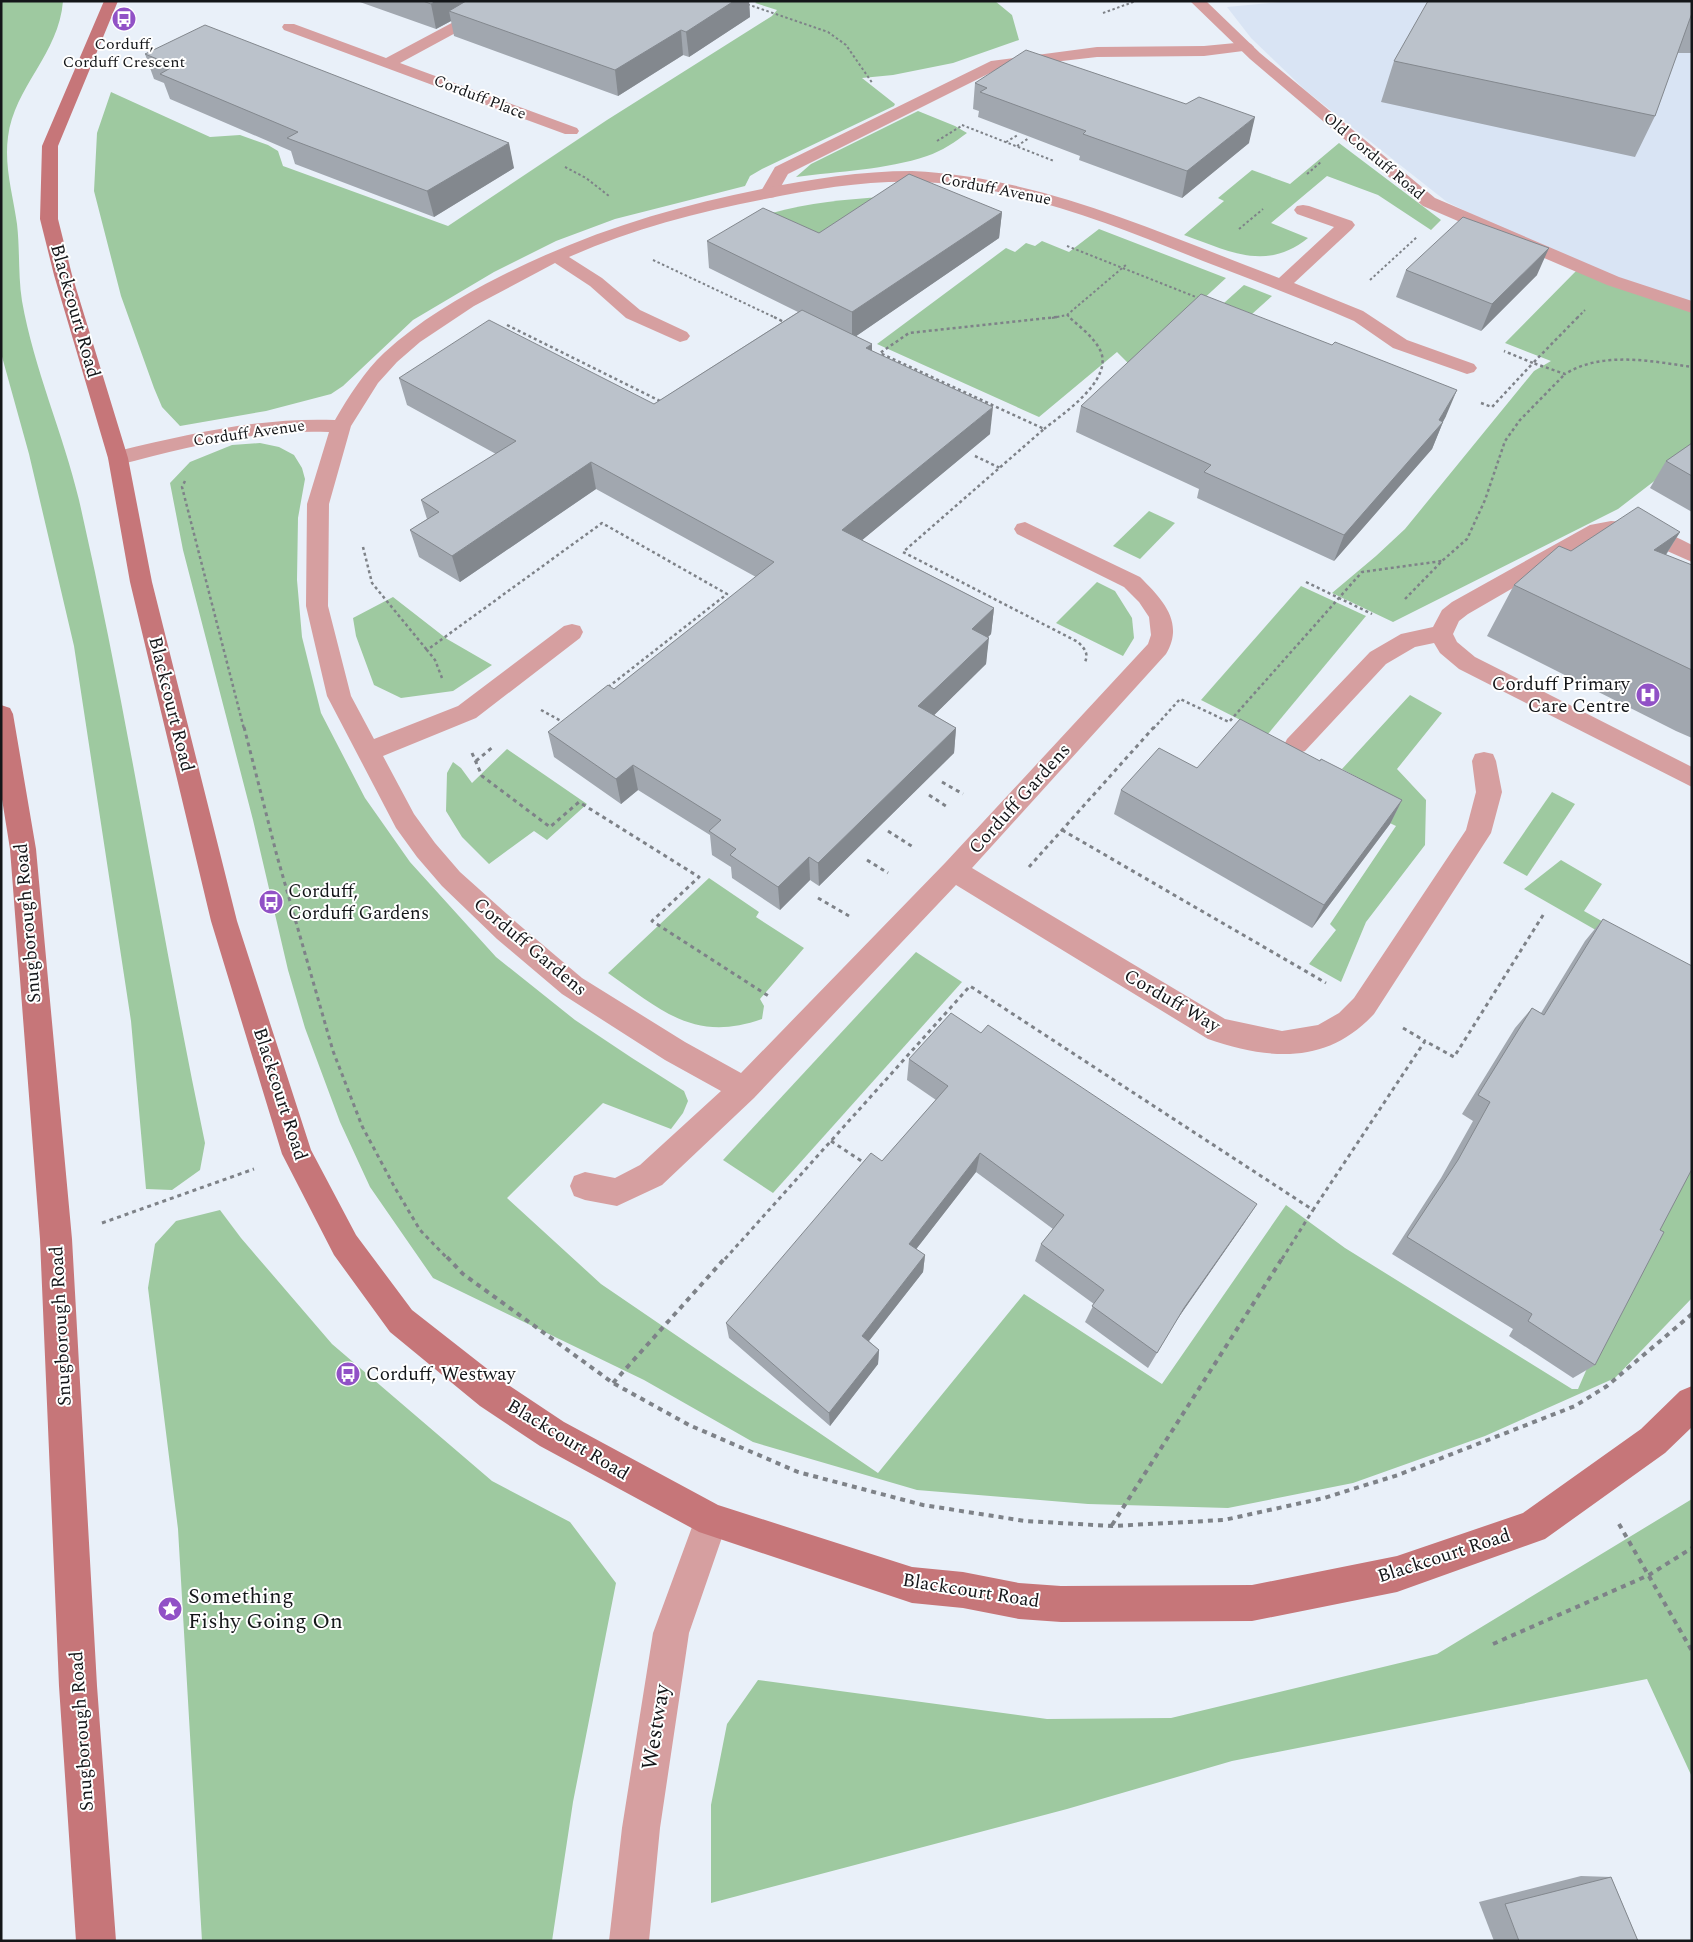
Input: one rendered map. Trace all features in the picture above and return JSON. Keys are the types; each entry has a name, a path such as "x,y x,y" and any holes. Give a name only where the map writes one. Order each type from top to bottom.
{"street":[{"name":"Blackcourt Road","path":"111,1 50,146 49,219 68,293 118,458 141,582 224,921 297,1154 345,1245 401,1321 492,1394 552,1434 711,1520 912,1585 964,1590 1019,1601 1061,1604 1252,1603 1397,1574 1533,1527 1653,1441 1692,1403"},
{"path":"388,63 504,1"},
{"name":"Old Corduff Road","path":"1197,1 1246,48 1429,202 1613,281 1692,307"},
{"name":"Corduff Place","path":"290,27 571,131"},
{"path":"769,193 781,171 996,64 1097,52 1204,51 1246,48"},
{"name":"Corduff Avenue","path":"118,458 238,432 312,424 341,426 371,378 402,348 441,318 481,294 556,256 625,228 668,215 839,180 891,176 981,182 1038,194 1156,236 1359,316 1393,340 1467,368"},
{"path":"1281,286 1346,225 1303,210"},
{"path":"556,256 596,282 634,314 680,336"},
{"name":"Corduff Gardens","path":"341,426 325,473 318,504 317,606 340,696 367,752 405,821 426,850 451,878 507,931 572,986 675,1051 744,1089"},
{"path":"1441,634 1450,616 1460,608 1598,530 1610,528 1649,534 1667,540 1692,555"},
{"name":"Corduff Gardens","path":"585,1186 616,1192 651,1175 744,1089 954,870 1158,648 1163,635 1160,616 1147,597 1132,582 1026,529"},
{"path":"367,752 467,712 572,632"},
{"path":"1296,745 1378,658 1409,640 1441,634"},
{"path":"1441,634 1448,647 1468,663 1692,778"},
{"name":"Snugborough Road","path":"1,714 23,849 56,1239 89,1938"},
{"name":"Corduff Way","path":"954,870 1218,1030 1254,1039 1282,1043 1324,1037 1349,1022 1364,1006 1478,833 1489,792 1484,761"},
{"name":"Westway","path":"629,1941 641,1828 671,1633 711,1520"}],"path":[{"path":"738,1 828,32 846,45 874,85"},
{"path":"930,146 963,126"},
{"path":"1006,142 1018,134"},
{"path":"1017,146 1029,138"},
{"path":"559,164 586,178 610,197"},
{"path":"1309,172 1317,175"},
{"path":"1044,429 880,353 909,333 1045,320 1067,315 1122,269 1156,236"},
{"path":"1369,281 1417,236"},
{"path":"1534,363 1613,281"},
{"path":"1067,315 1096,345 1102,354 1101,376 1081,399 903,552 1078,642 1086,650 1087,658 1084,664"},
{"path":"1498,349 1564,374"},
{"path":"1381,619 1396,608 1442,560 1467,538 1485,500 1505,441 1520,420 1564,374 1582,365 1613,361 1638,360 1692,367"},
{"path":"975,456 1000,468"},
{"path":"189,474 182,487 277,856 333,1051 362,1126 420,1230 463,1274 613,1383 689,1426 798,1472 923,1505 1025,1520 1112,1526 1224,1520 1324,1498 1398,1475 1575,1406 1607,1386 1692,1314"},
{"path":"362,543 372,582 427,650"},
{"path":"1000,898 1180,699 1228,722 1362,572 1442,560"},
{"path":"1306,582 1381,619 1399,630 1409,640"},
{"path":"435,660 482,776 550,827 580,802 699,878 652,921 771,998 777,991"},
{"path":"942,782 963,794 956,801"},
{"path":"930,795 949,808 943,814"},
{"path":"1062,830 1454,1057 1545,912"},
{"path":"888,832 913,847"},
{"path":"907,853 919,840"},
{"path":"867,860 888,873"},
{"path":"882,879 895,866"},
{"path":"818,898 849,916"},
{"path":"842,923 854,910"},
{"path":"613,1383 970,986 1313,1210"},
{"path":"1112,1526 1139,1480 1313,1210 1426,1041"},
{"path":"831,1141 868,1166"},
{"path":"56,1239 297,1154"},
{"path":"1595,1483 1692,1651"},
{"path":"1492,1644 1649,1575 1692,1548"}],"shaded area":[{"path":"1292,1 1692,1 1692,303 1558,256 1447,202 1305,90 1251,38 1227,7"}],"green space":[{"path":"1,1 63,1 60,20 54,38 27,86 12,119 7,148 8,170 17,224 20,282 27,326 79,500 97,580 205,1143 200,1170 172,1190 146,1189 131,1021 74,646 29,454 1,353"},
{"path":"758,1 995,1 1012,15 1019,40 953,63 893,75 862,78 895,104 894,106 762,169 750,176 745,186 615,219 556,241 494,272 413,320 343,386 331,394 266,411 180,426 162,407 121,296 94,191 97,133 111,92 210,137 240,135 268,145 278,151 283,166 448,226 607,120 772,16 777,10 755,3"},
{"path":"918,111 967,133 938,152 911,161 879,167 796,177 811,164"},
{"path":"1339,143 1441,220 1431,230 1378,195 1327,176 1271,223 1308,238 1292,248 1277,254 1247,255 1216,247 1184,235 1224,201 1218,198 1252,170 1290,184"},
{"path":"884,197 832,241 772,213 828,202"},
{"path":"1099,229 1226,278 1131,366 1117,352 1039,417 877,344 1006,248 1015,252 1026,243 1035,246 1042,241 1069,252"},
{"path":"1577,270 1692,310 1692,452 1618,509 1393,622 1332,593 1405,529 1534,371 1551,361 1505,343"},
{"path":"1244,285 1272,296 1252,314 1224,303"},
{"path":"260,443 279,447 294,455 302,468 305,479 298,518 297,580 302,637 321,713 365,798 410,862 496,957 575,1020 684,1091 688,1101 683,1113 671,1129 603,1103 507,1198 601,1284 878,1473 1024,1294 1162,1384 1286,1205 1345,1248 1572,1389 1578,1389 1630,1270 1692,1157 1692,1298 1615,1378 1485,1436 1353,1483 1228,1508 1088,1504 917,1490 753,1442 644,1380 433,1278 370,1187 340,1122 305,1028 288,970 253,820 183,550 170,483 190,462 232,445"},
{"path":"1149,511 1175,523 1140,559 1113,546"},
{"path":"1097,582 1115,591 1132,618 1134,638 1123,656 1056,623"},
{"path":"1301,586 1366,616 1268,734 1201,700"},
{"path":"393,597 447,639 492,665 453,691 401,698 374,685 356,636 353,618"},
{"path":"1410,695 1442,713 1397,769 1426,800 1425,845 1366,922 1341,982 1309,964 1336,930 1330,924 1396,826 1369,813 1379,789 1342,769"},
{"path":"507,749 587,804 547,840 534,831 489,864 462,837 446,811 447,773 453,762 461,768 472,783"},
{"path":"1552,792 1575,804 1527,876 1503,863"},
{"path":"1561,860 1602,884 1584,911 1692,972 1692,985 1524,889"},
{"path":"709,878 759,912 756,917 804,948 760,999 764,1006 762,1019 738,1025 717,1027 697,1025 679,1019 662,1010 608,973"},
{"path":"916,952 962,982 773,1193 723,1160"},
{"path":"220,1210 241,1238 332,1344 492,1481 570,1522 616,1583 573,1802 552,1941 202,1941 178,1529 148,1288 155,1244 176,1221"},
{"path":"1692,1499 1692,1777 1647,1679 1232,1761 1067,1809 711,1903 711,1805 727,1724 758,1680 1047,1719 1171,1718 1437,1654"}],"building":[{"path":"423,1 436,1 431,4"},
{"path":"466,1 734,1 686,32 681,30 615,70 449,11"},
{"path":"1428,1 1692,1 1692,13 1655,116 1394,61"},
{"path":"205,25 509,143 427,191 287,138 298,132 160,74 174,66 145,54"},
{"path":"1026,50 1186,104 1199,97 1255,117 1187,171 1083,134 1086,131 980,92 987,88 975,83"},
{"path":"909,174 1002,212 852,312 707,241 763,208 819,233"},
{"path":"1463,217 1549,248 1492,304 1406,270"},
{"path":"1201,294 1332,345 1335,342 1457,390 1439,420 1443,422 1344,535 1204,472 1211,465 1081,406"},
{"path":"802,310 872,344 866,348 993,407 842,530 994,608 972,629 989,638 918,706 956,728 818,863 809,857 778,887 730,855 736,849 709,831 721,820 633,765 616,779 548,732 608,685 614,689 774,562 591,462 452,556 410,530 439,512 421,500 516,441 399,378 489,320 654,404"},
{"path":"1692,443 1692,476 1666,461"},
{"path":"1638,507 1680,532 1654,550 1692,565 1692,670 1514,585 1559,546 1571,551"},
{"path":"1240,719 1320,761 1321,759 1402,800 1324,905 1121,790 1159,748 1197,768"},
{"path":"1603,919 1692,966 1692,1169 1660,1230 1664,1232 1595,1365 1528,1321 1532,1314 1407,1237 1458,1160 1490,1102 1478,1095 1532,1008 1544,1015"},
{"path":"951,1013 981,1033 988,1025 1257,1204 1184,1308 1157,1353 1092,1306 1104,1290 1041,1244 1064,1215 980,1153 909,1244 925,1255 862,1336 879,1350 829,1413 726,1323 871,1153 882,1161 948,1086 909,1059"},
{"path":"1611,1877 1638,1941 1519,1941 1505,1904"}],"place":[{"name":"Corduff, Corduff Crescent","path":"124,19"},
{"name":"Corduff Primary Care Centre","path":"1648,695"},
{"name":"Corduff, Corduff Gardens","path":"271,902"},
{"name":"Corduff, Westway","path":"348,1374"},
{"name":"Something Fishy Going On","path":"170,1609"}]}
